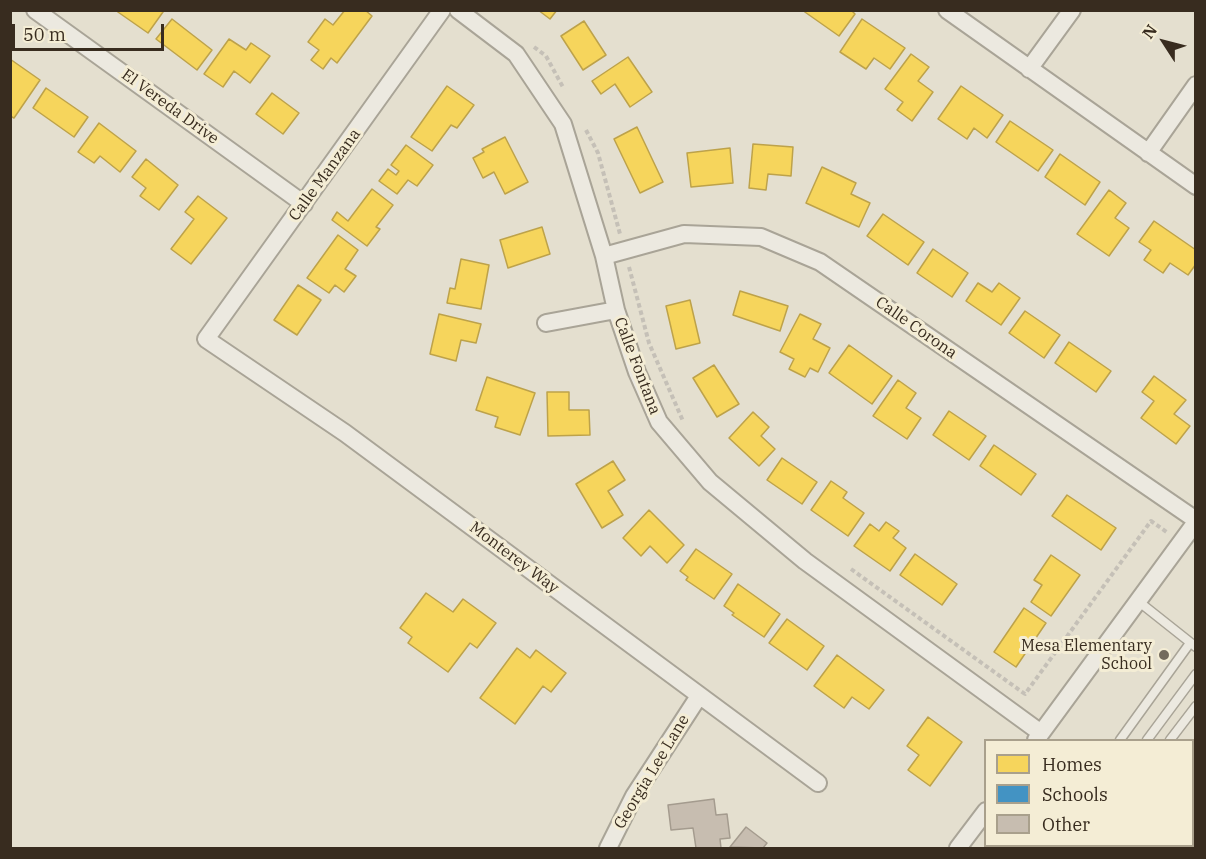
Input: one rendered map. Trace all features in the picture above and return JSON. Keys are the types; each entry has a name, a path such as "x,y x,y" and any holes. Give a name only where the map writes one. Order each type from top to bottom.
{"street":[{"name":"El Vereda Drive","path":"35,10 304,204"},
{"name":"Calle Manzana","path":"206,339 442,10"},
{"name":"Calle Fontana","path":"458,10 516,54 563,124 604,256 616,310 637,372 659,422 710,482 805,561 1039,737"},
{"path":"947,10 1196,186"},
{"path":"1029,69 1072,10"},
{"path":"1148,153 1196,85"},
{"name":"Calle Corona","path":"604,256 684,234 761,237 820,262 1196,521"},
{"path":"546,323 616,310"},
{"name":"Monterey Way","path":"206,339 345,433 818,783"},
{"path":"1039,737 1196,521"},
{"name":"Georgia Lee Lane","path":"608,849 634,796 699,696"},
{"path":"958,849 984,815"}],"lane":[{"path":"1122,739 1193,645 1138,601"},
{"path":"1148,739 1196,674"},
{"path":"1171,739 1196,706"}],"path":[{"path":"528,43 546,56 567,95"},
{"path":"582,124 598,153 649,343 684,423"},
{"path":"841,562 1025,694 1151,521 1180,543"}],"building: Homes":[{"path":"115,10 160,10 163,12 148,33"},
{"path":"345,10 365,10 372,16 337,63 331,58 323,69 311,60 319,50 308,42 325,19 333,25"},
{"path":"538,10 557,10 550,19"},
{"path":"802,10 851,10 855,14 839,36"},
{"path":"172,19 212,50 197,70 156,39"},
{"path":"862,19 905,48 890,69 874,58 866,69 840,52"},
{"path":"584,21 606,55 583,70 561,36"},
{"path":"229,39 246,50 251,43 270,56 250,83 234,71 223,87 204,74"},
{"path":"911,54 929,67 918,81 933,92 912,121 897,110 903,102 885,89"},
{"path":"628,57 652,92 630,107 615,84 601,94 592,81"},
{"path":"10,59 40,80 14,118 10,116"},
{"path":"447,86 474,105 457,128 451,125 432,151 411,137"},
{"path":"961,86 1003,115 987,138 974,128 967,139 938,119"},
{"path":"46,88 88,117 74,137 33,108"},
{"path":"272,93 299,113 283,134 256,114"},
{"path":"1010,121 1053,150 1038,171 996,142"},
{"path":"99,123 136,151 120,172 100,156 94,163 78,152"},
{"path":"637,127 663,182 640,193 614,139"},
{"path":"505,137 528,182 505,194 494,172 483,178 473,158 484,152 482,149"},
{"path":"753,144 793,147 791,176 768,174 766,190 749,188"},
{"path":"406,145 433,165 417,186 408,180 397,194 379,181 388,169 396,175 399,171 391,165"},
{"path":"730,148 733,183 691,187 687,153"},
{"path":"1060,154 1100,182 1085,205 1045,177"},
{"path":"146,159 178,185 159,210 140,196 146,188 132,177"},
{"path":"822,167 856,183 851,194 870,203 859,227 806,203"},
{"path":"372,189 393,205 376,227 380,229 367,246 332,220 337,212 348,221"},
{"path":"1109,190 1126,203 1115,218 1129,228 1109,256 1077,234"},
{"path":"198,196 227,218 191,264 171,249 194,219 185,212"},
{"path":"883,214 924,242 908,265 867,236"},
{"path":"1154,221 1196,250 1196,264 1188,275 1170,263 1163,273 1144,260 1151,250 1139,242"},
{"path":"542,227 550,254 508,268 500,240"},
{"path":"338,235 358,250 345,269 356,276 344,292 335,285 329,293 307,278"},
{"path":"933,249 968,273 952,297 917,273"},
{"path":"461,259 489,265 481,309 447,303 450,288 455,289"},
{"path":"978,283 992,292 999,283 1020,298 1001,325 966,301"},
{"path":"298,285 321,300 297,335 274,320"},
{"path":"740,291 788,306 780,331 733,315"},
{"path":"690,300 700,343 676,349 666,306"},
{"path":"1025,311 1060,335 1044,358 1009,333"},
{"path":"439,314 481,324 476,343 461,340 456,361 430,354"},
{"path":"800,314 821,324 813,339 830,348 818,372 810,368 805,377 789,369 794,359 780,352"},
{"path":"1069,342 1111,371 1096,392 1055,363"},
{"path":"849,345 892,376 872,404 829,373"},
{"path":"714,365 739,404 717,417 693,378"},
{"path":"1154,376 1186,400 1174,414 1190,426 1176,444 1141,418 1154,401 1142,392"},
{"path":"487,377 535,393 520,435 495,427 498,417 476,410"},
{"path":"898,380 916,393 906,408 921,418 907,439 873,416"},
{"path":"547,392 569,392 569,410 589,410 590,435 548,436"},
{"path":"949,411 986,436 969,460 933,435"},
{"path":"753,412 769,427 761,436 775,449 759,466 729,438"},
{"path":"994,445 1036,474 1021,495 980,466"},
{"path":"782,458 817,482 802,504 767,480"},
{"path":"613,461 625,480 608,491 623,515 602,528 576,484"},
{"path":"831,481 847,492 843,498 864,513 848,536 811,510"},
{"path":"1067,495 1116,528 1101,550 1052,516"},
{"path":"649,510 684,545 667,563 650,546 641,556 623,538"},
{"path":"886,522 899,531 893,538 906,548 890,571 854,546 870,524 879,531"},
{"path":"696,549 732,574 714,599 686,580 688,577 680,571"},
{"path":"915,554 957,584 942,605 900,575"},
{"path":"1051,555 1080,575 1051,616 1031,602 1042,585 1034,580"},
{"path":"738,584 780,614 764,637 732,615 734,613 724,606"},
{"path":"426,593 453,612 463,599 496,623 477,648 470,643 448,672 408,643 412,637 400,628"},
{"path":"1024,608 1046,623 1016,667 994,652"},
{"path":"787,619 824,646 807,670 769,643"},
{"path":"517,648 530,658 536,650 566,673 551,692 543,686 515,724 480,698"},
{"path":"837,655 884,690 869,709 852,697 844,708 814,686"},
{"path":"928,717 962,742 930,786 908,770 919,755 907,746"}],"building: Schools":[{"path":"1196,800 1196,843 1194,842 1194,802"}],"building: Other":[{"path":"714,799 716,815 727,814 730,838 720,839 721,848 696,848 693,828 671,830 668,805"},
{"path":"746,827 767,843 763,848 730,847"}],"place":[{"name":"Mesa Elementary School","path":"1164,655"}]}
